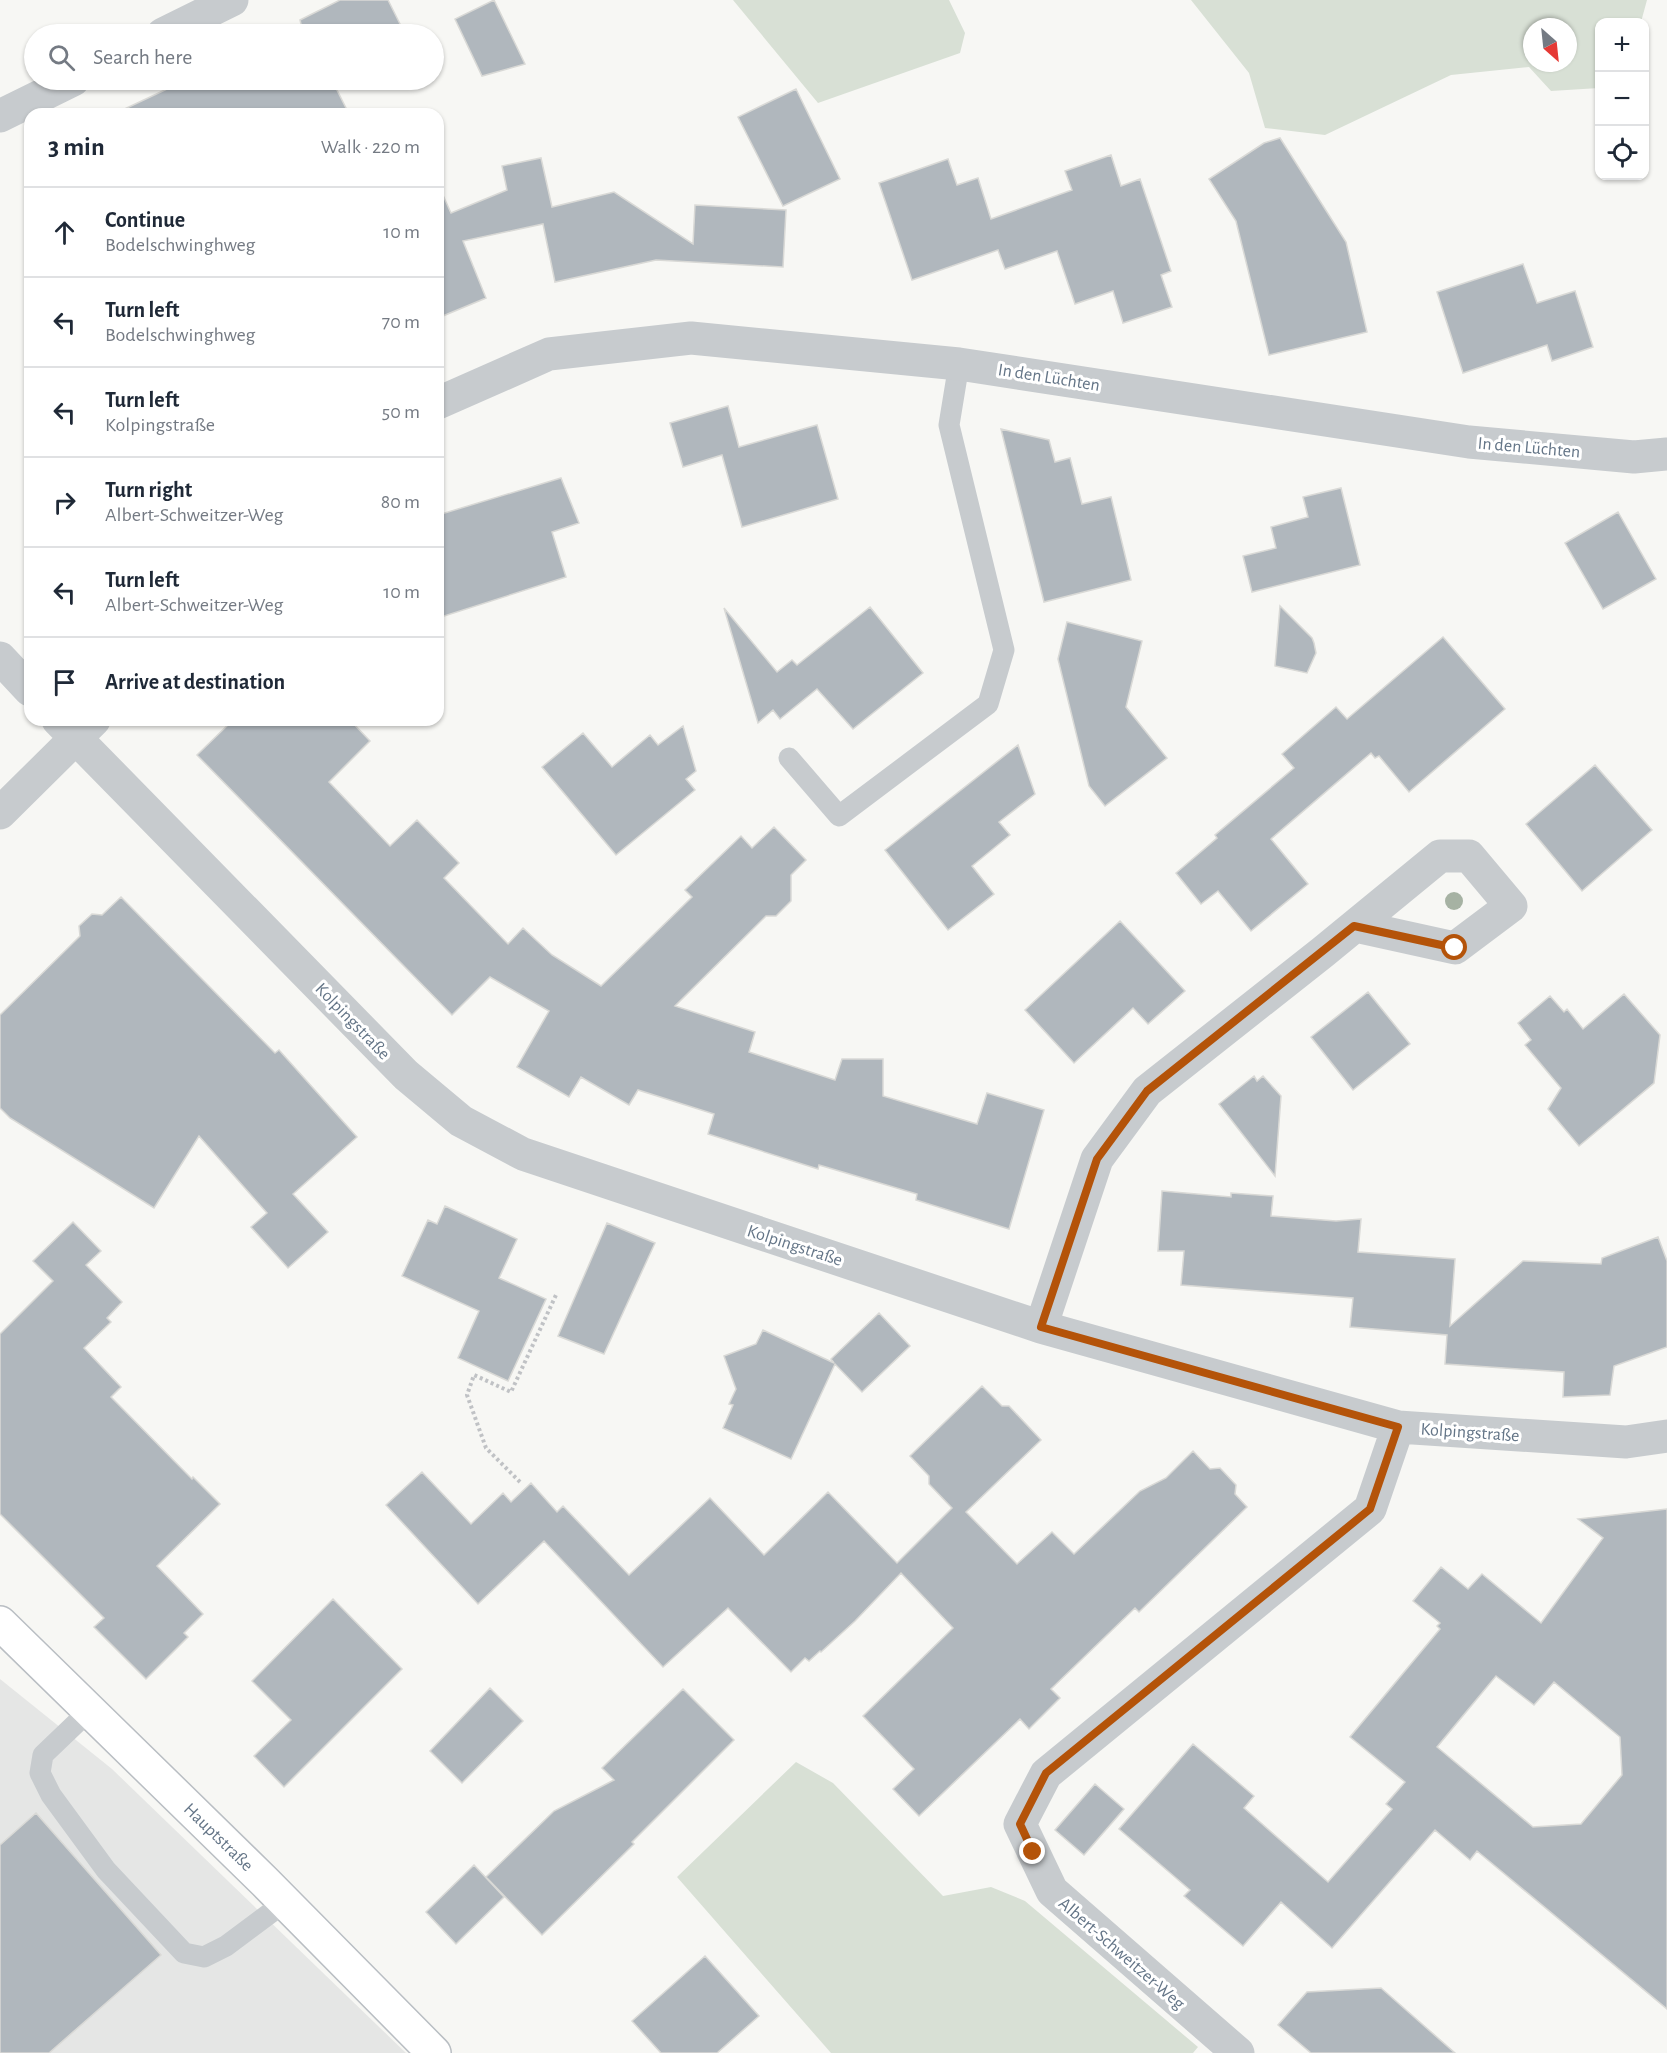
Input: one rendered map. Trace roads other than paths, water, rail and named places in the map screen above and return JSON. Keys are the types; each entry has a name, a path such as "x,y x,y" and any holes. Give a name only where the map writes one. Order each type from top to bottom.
{"main road":[{"name":"Hauptstraße","path":"0,1623 285,1902 434,2053"}],"street":[{"path":"183,24 232,0"},
{"path":"0,116 53,90"},
{"name":"In den Lüchten","path":"444,400 549,354 691,338 959,363 1469,442 1634,457 1667,454"},
{"path":"0,658 24,684"},
{"path":"0,813 76,726"},
{"name":"Kolpingstraße","path":"76,726 406,1075 461,1121 523,1154 1041,1327 1398,1427 1626,1442 1667,1436"},
{"path":"1041,1327 1097,1159 1147,1091 1354,926"},
{"name":"Albert-Schweitzer-Weg","path":"1238,2053 1052,1891 1020,1824 1046,1773 1370,1509 1398,1427"}],"lane":[{"path":"789,758 839,816 988,704 1004,650 949,425 959,363"},
{"path":"90,1710 43,1755 40,1773 51,1795 106,1870 184,1953 204,1957 226,1946 285,1902"}]}
